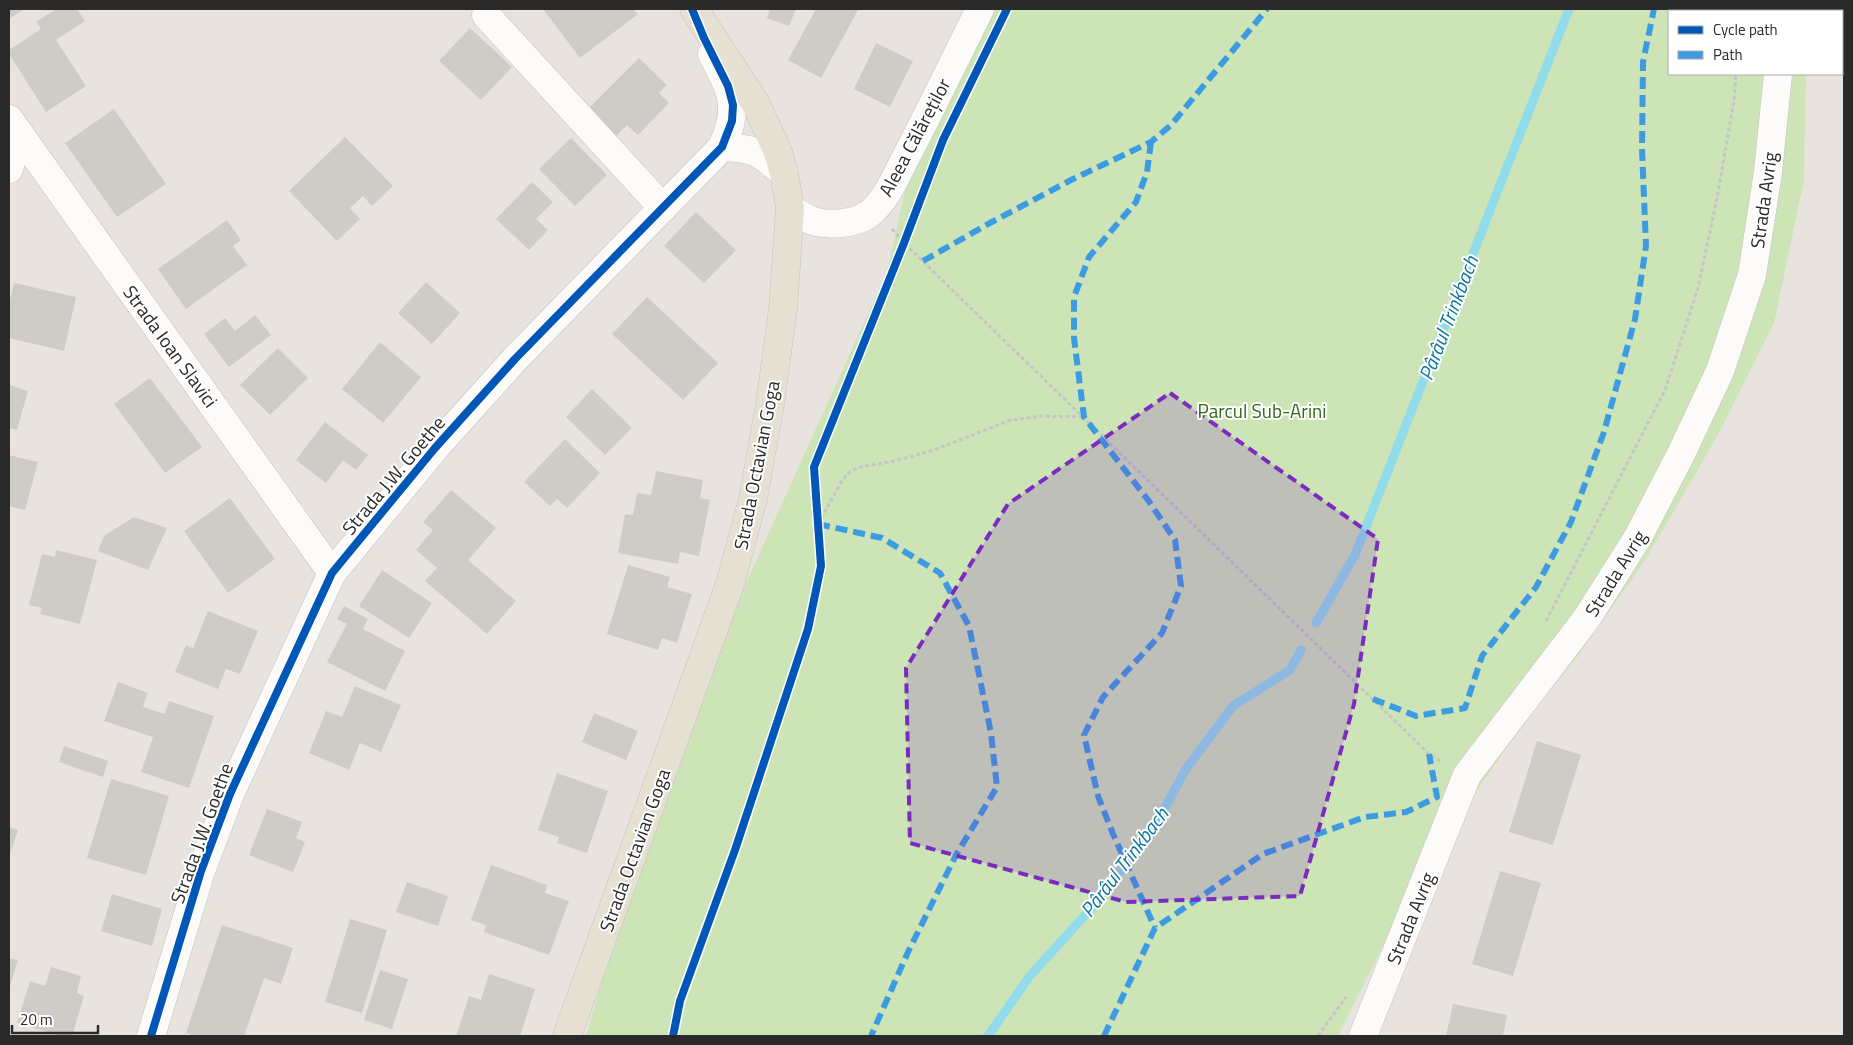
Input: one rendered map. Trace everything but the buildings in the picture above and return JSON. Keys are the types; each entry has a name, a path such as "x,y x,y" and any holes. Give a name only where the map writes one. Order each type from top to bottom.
{"main road":[{"name":"Strada Octavian Goga","path":"567,1036 730,584 751,509 770,404 783,309 790,208 784,173 768,129 756,104 693,9"}],"street":[{"name":"Strada J.W. Goethe","path":"151,1036 201,871 230,794 332,573 435,448 515,359 722,147 732,121 733,104 728,86 704,38 693,9"},
{"name":"Aleea Călăreților","path":"790,208 814,221 830,223 857,220 877,206 887,192 917,136 980,9"},
{"path":"486,15 663,208"},
{"name":"Strada Avrig","path":"1363,1036 1467,776 1587,618 1633,545 1681,454 1720,371 1752,275 1768,172 1778,75"},
{"path":"9,169 14,126"},
{"name":"Strada Ioan Slavici","path":"14,126 332,573"},
{"path":"722,147 743,147 755,151 784,173"}],"path":[{"path":"1543,626 1665,390 1698,288 1717,198 1734,101 1736,75"},
{"path":"889,226 904,244 1430,754"},
{"path":"900,253 907,235"},
{"path":"818,528 843,479 860,467 895,462 934,450 1011,420 1042,416 1084,417"},
{"path":"816,505 818,528"}],"highlighted area":[{"path":"1170,393 1378,539 1354,704 1300,896 1126,902 910,843 906,668 1008,504"}],"green space":[{"name":"Parcul Sub-Arini","path":"980,9 1810,9 1668,10 1668,75 1806,75 1804,180 1774,323 1719,433 1646,559 1575,660 1526,719 1416,880 1338,1036 586,1036 610,952 741,594 887,272 917,136"}],"waterway":[{"name":"Pârâul Trinkbach","path":"1316,623 1355,555 1569,9"},
{"name":"Pârâul Trinkbach","path":"988,1036 1029,977 1096,903 1156,824 1186,769 1233,706 1290,670 1301,650"}],"marked path":[{"path":"923,261 1073,179 1151,142 1171,125 1267,9"},
{"path":"1373,699 1416,716 1465,708 1482,656 1536,587 1571,522 1604,432 1635,319 1646,246 1642,149 1643,62 1654,9"},
{"path":"1151,142 1147,172 1136,202 1089,257 1074,297 1074,338 1084,417 1148,500 1175,540 1181,586 1162,633 1103,697 1084,735 1098,796 1155,928"},
{"path":"818,524 882,538 940,573 969,626 991,733 997,787 956,855 908,952 871,1036"},
{"path":"1104,1036 1155,928 1263,854 1365,817 1406,812 1437,797 1429,754"}],"cycle path":[{"path":"151,1036 201,871 230,794 332,573 435,448 515,359 722,147 732,121 733,105 728,86 692,9"},
{"path":"673,1036 680,1001 735,850 808,629 821,566 814,467 904,243 943,140 1007,9"}]}
